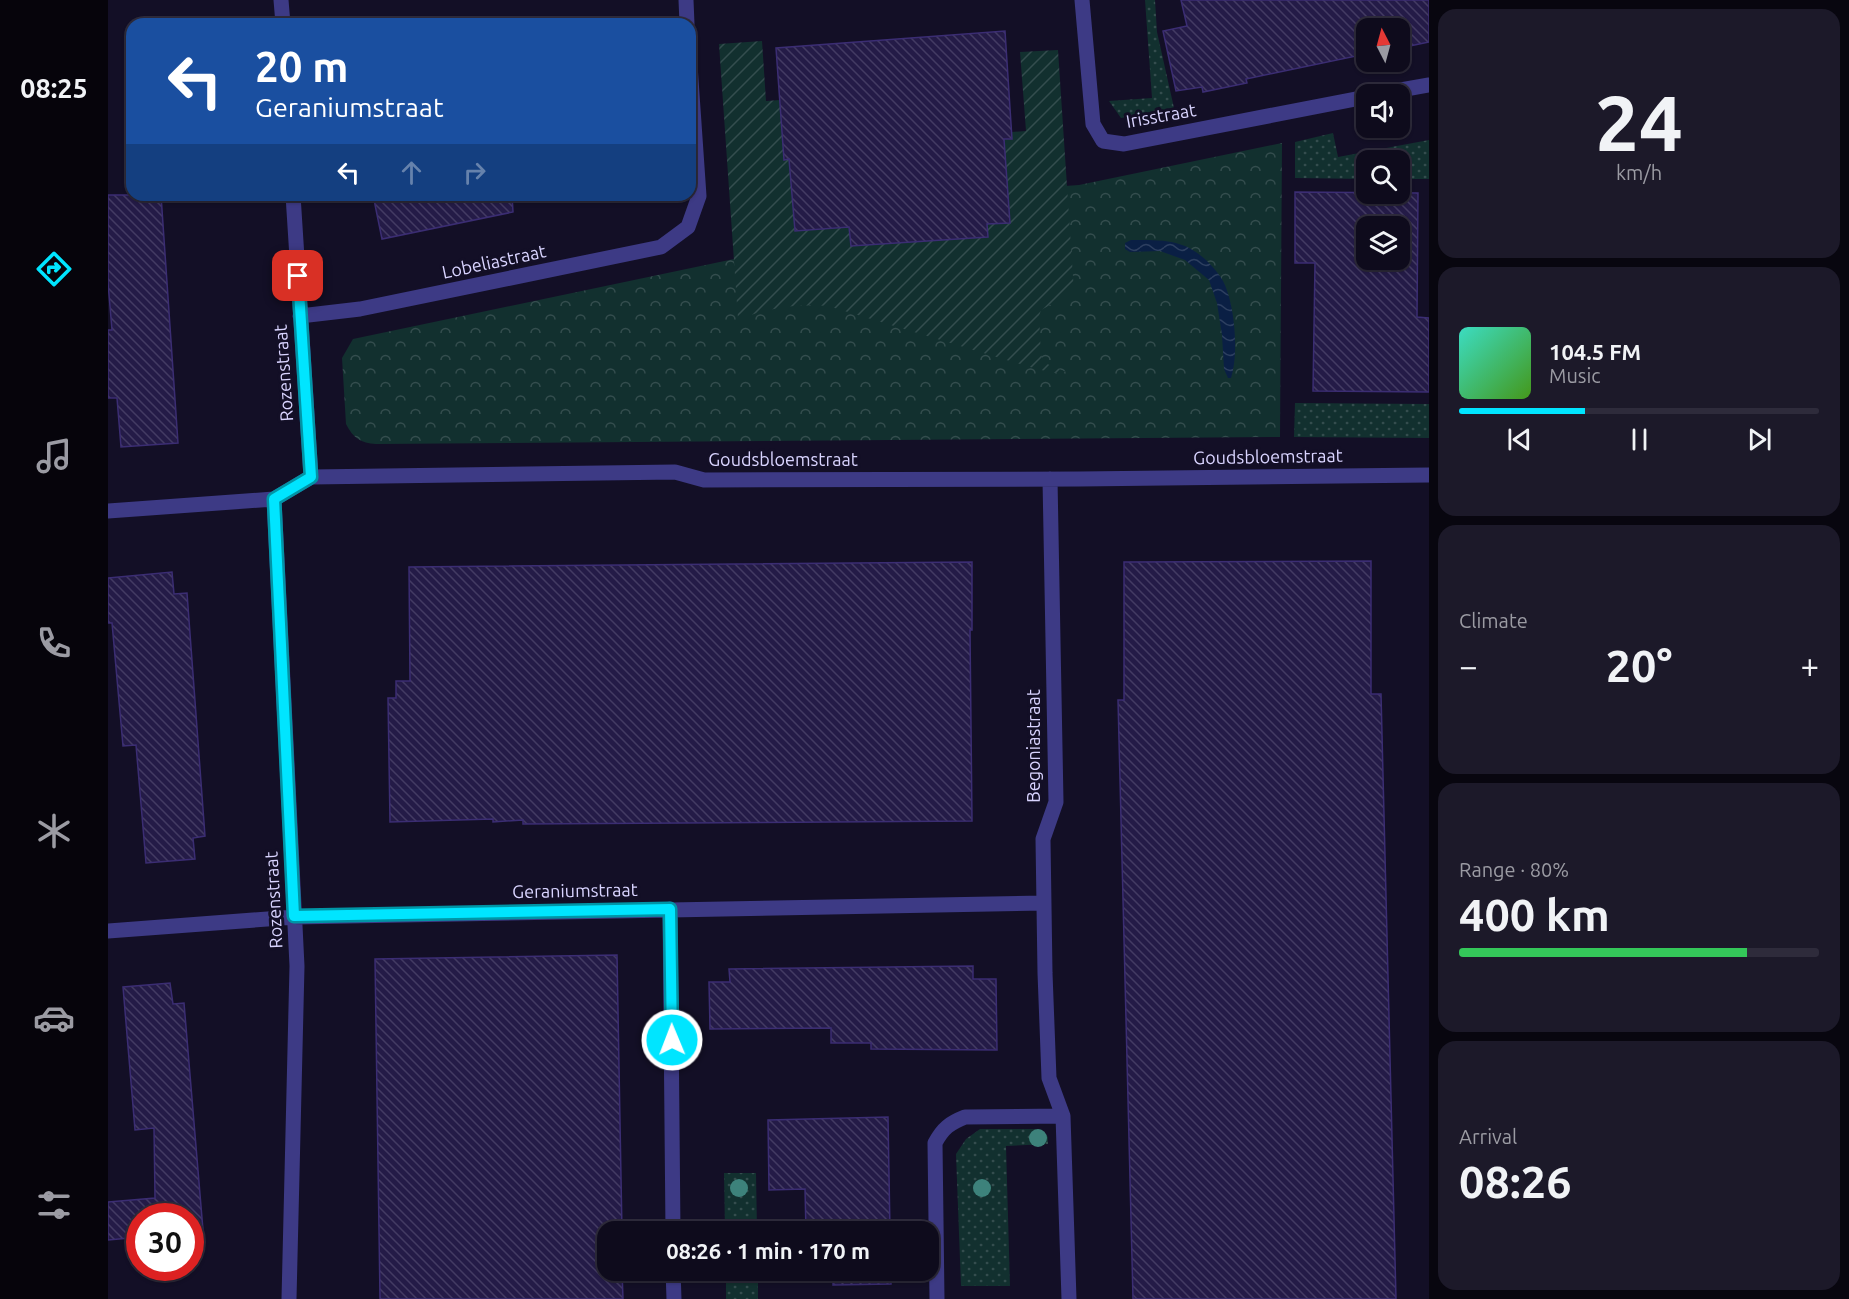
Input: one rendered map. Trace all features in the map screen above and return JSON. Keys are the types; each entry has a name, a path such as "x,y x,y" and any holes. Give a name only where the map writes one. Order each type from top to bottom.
{"street":[{"path":"281,0 282,18"},
{"path":"686,0 687,18"},
{"name":"Irisstraat","path":"1082,0 1093,124 1103,141 1124,144 1356,99"},
{"path":"1410,88 1429,85"},
{"name":"Lobeliastraat","path":"300,316 360,309 661,247 688,227 699,196 696,152"},
{"name":"Rozenstraat","path":"293,201 311,477"},
{"name":"Goudsbloemstraat","path":"108,511 274,499 311,477 675,472 704,480 1429,475"},
{"name":"Begoniastraat","path":"1050,479 1056,802 1043,839 1043,903 1049,1078 1063,1116 1069,1299"},
{"name":"Rozenstraat","path":"274,499 297,966 289,1299"},
{"name":"Geraniumstraat","path":"108,931 294,916 1043,903"},
{"path":"670,909 673,1221"},
{"path":"938,1299 935,1143 942,1130 952,1122 965,1118 1063,1116"},
{"path":"674,1281 674,1299"}],"green space":[{"path":"1145,0 1155,0 1157,32 1174,108 1121,118 1109,101 1152,98"},
{"path":"762,41 766,101 780,100 789,155 795,231 849,227 851,246 988,237 987,224 1009,223 1004,139 1012,138 1012,132 1026,131 1020,52 1058,50 1074,292 1041,310 1039,316 1041,355 1045,363 1066,372 1053,373 1030,367 828,306 782,308 738,319 719,44"},
{"path":"1333,133 1338,157 1356,154 1356,179 1295,178 1295,142"},
{"path":"1429,140 1429,179 1410,179 1410,150 1375,150"},
{"path":"1282,143 1280,437 376,444 358,439 346,424 342,358 353,339 734,259 851,245 988,237 987,224 1010,223 1008,190 1079,185"},
{"path":"1295,403 1429,404 1429,438 1294,437"},
{"path":"980,1129 1040,1129 1048,1137 1048,1144 1006,1146 1010,1286 961,1286 956,1154 966,1139"},
{"path":"724,1173 756,1173 757,1221 725,1221"},
{"path":"726,1281 758,1281 758,1299 726,1299"}],"water":[{"path":"1131,240 1163,241 1188,247 1206,260 1220,276 1227,291 1235,329 1235,356 1231,378 1228,378 1224,369 1217,303 1209,280 1185,260 1160,251 1130,252 1125,249 1125,243"}],"building":[{"path":"1181,0 1429,0 1429,42 1410,46 1410,18 1356,18 1356,56 1246,79 1247,83 1203,92 1202,87 1176,91 1163,31 1187,26"},
{"path":"1005,31 1012,139 1004,139 1010,223 987,224 988,237 851,246 849,227 795,231 789,159 784,160 776,48"},
{"path":"1295,192 1356,192 1356,204 1410,204 1410,193 1418,193 1417,317 1429,318 1429,392 1313,391 1315,263 1295,263"},
{"path":"108,195 126,195 126,201 161,201 178,443 121,447 117,398 108,398 108,330 112,330 108,283"},
{"path":"374,201 512,201 513,212 382,239"},
{"path":"1371,561 1371,694 1381,694 1396,1299 1133,1299 1118,700 1124,700 1124,562"},
{"path":"972,562 972,630 970,630 972,821 523,824 523,820 493,822 493,819 390,822 388,698 396,698 396,681 410,681 409,567"},
{"path":"172,572 174,594 187,593 205,836 193,838 195,859 146,863 136,745 123,746 112,623 108,623 108,578"},
{"path":"617,955 622,1221 597,1221 597,1281 622,1281 623,1299 380,1299 375,959"},
{"path":"973,966 973,979 996,979 997,1050 871,1049 871,1043 831,1043 831,1028 710,1029 709,982 730,982 729,969"},
{"path":"170,983 173,1004 184,1003 201,1203 126,1203 126,1238 108,1240 108,1202 155,1198 154,1128 135,1130 123,987"},
{"path":"888,1117 890,1221 806,1221 805,1189 769,1190 768,1120"},
{"path":"833,1281 891,1281 891,1284 833,1285"}],"route":[{"path":"298,276 311,477 274,499 294,916 670,909 672,1040"}]}
